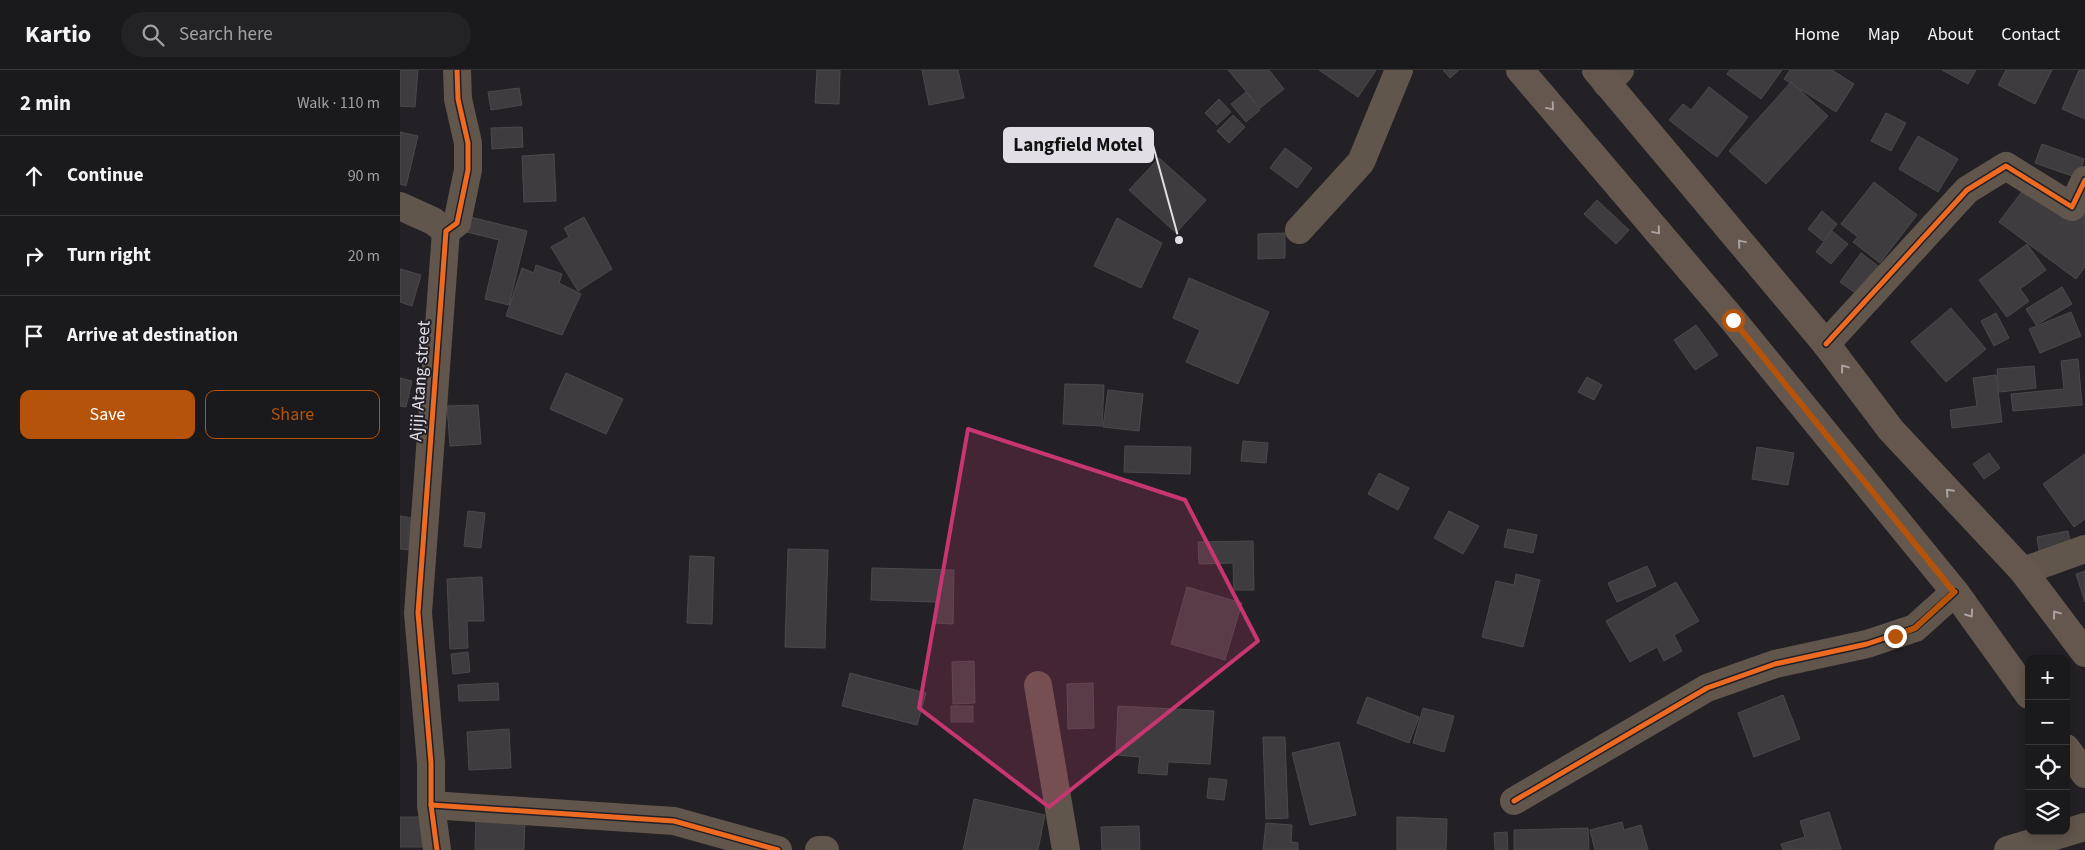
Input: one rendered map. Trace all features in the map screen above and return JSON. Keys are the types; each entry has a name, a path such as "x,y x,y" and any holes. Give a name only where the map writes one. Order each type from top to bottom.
{"main road":[{"path":"1520,70 1733,320 1954,592 2025,690"},
{"path":"1607,75 1826,344 1890,430 2023,571 2085,653"},
{"path":"2070,753 2085,774"}],"street":[{"path":"400,206 433,222 446,231 457,223 468,170 468,143 458,100 457,70"},
{"path":"1299,230 1361,162 1399,70"},
{"path":"1826,344 1967,190 2006,166 2072,207 2085,180"},
{"name":"Ajiji Atang street","path":"437,850 431,805 430,762 418,613 410,589 446,231"},
{"path":"2023,571 2085,549"},
{"path":"1514,801 1707,688 1774,664 1867,644 1915,628 1954,592"},
{"path":"1038,685 1066,850"},
{"path":"431,805 674,821 778,850"},
{"path":"2008,850 2085,827"},
{"path":"819,850 825,850"}],"highlighted area":[{"path":"968,429 1185,500 1258,641 1049,807 919,708"}],"building":[{"path":"400,70 418,70 415,107 400,106"},
{"path":"817,70 840,70 839,104 815,103"},
{"path":"922,70 958,70 964,98 929,105"},
{"path":"1228,70 1269,70 1284,89 1260,108"},
{"path":"1319,70 1376,70 1358,97"},
{"path":"1443,70 1459,70 1450,78"},
{"path":"1730,70 1782,70 1761,99 1727,74"},
{"path":"1790,70 1832,70 1854,84 1836,112 1784,79"},
{"path":"1942,70 1976,70 1968,84"},
{"path":"2006,70 2052,70 2035,104 1998,85"},
{"path":"2079,70 2085,70 2085,119 2062,109"},
{"path":"1791,82 1828,116 1766,184 1729,151"},
{"path":"1709,87 1748,117 1717,157 1669,120 1683,104 1691,110"},
{"path":"519,88 522,105 491,110 488,92"},
{"path":"1246,92 1260,110 1246,122 1231,104"},
{"path":"1219,99 1231,112 1217,125 1205,113"},
{"path":"1886,113 1906,123 1891,151 1871,141"},
{"path":"1233,115 1245,127 1229,143 1217,131"},
{"path":"522,127 523,147 492,149 491,128"},
{"path":"400,132 418,136 406,186 400,184"},
{"path":"1918,136 1958,159 1938,192 1899,169"},
{"path":"2042,144 2084,159 2078,178 2035,163"},
{"path":"1285,148 1312,168 1297,188 1270,168"},
{"path":"554,154 556,201 524,202 522,156"},
{"path":"1159,158 1206,200 1176,233 1129,190"},
{"path":"1874,182 1917,215 1880,263 1853,242 1858,237 1841,224"},
{"path":"2024,189 2068,222 2080,206 2085,210 2085,267 2076,279 1999,222"},
{"path":"1597,200 1629,230 1616,244 1584,214"},
{"path":"1822,211 1837,224 1823,241 1808,229"},
{"path":"466,216 527,231 509,305 485,299 499,240 463,231"},
{"path":"584,217 612,269 578,291 551,247 569,237 564,228"},
{"path":"1117,218 1162,243 1141,288 1094,266"},
{"path":"1832,231 1848,244 1831,264 1816,252"},
{"path":"1285,233 1285,258 1258,259 1258,234"},
{"path":"2027,244 2046,270 2020,289 2029,301 2007,317 1979,280"},
{"path":"1861,253 1882,269 1861,297 1840,282"},
{"path":"536,265 562,274 559,283 581,294 562,335 506,316 522,268 534,273"},
{"path":"400,269 421,275 412,306 400,302"},
{"path":"1189,278 1269,312 1238,384 1186,362 1200,330 1173,318"},
{"path":"2062,287 2072,304 2036,325 2026,309"},
{"path":"1951,308 1986,349 1946,382 1911,342"},
{"path":"2071,312 2081,336 2040,353 2029,329"},
{"path":"1996,313 2009,338 1994,346 1981,321"},
{"path":"1696,325 1718,355 1695,370 1674,340"},
{"path":"2078,359 2082,405 2013,411 2011,394 2064,389 2061,361"},
{"path":"2034,366 2036,388 1999,392 1997,369"},
{"path":"566,373 623,399 606,434 550,409"},
{"path":"1996,375 2002,422 1952,428 1950,410 1977,406 1973,378"},
{"path":"1587,377 1602,385 1594,400 1578,392"},
{"path":"400,378 412,381 406,407 400,406"},
{"path":"1065,384 1104,385 1102,426 1063,424"},
{"path":"1108,390 1143,394 1139,431 1103,427"},
{"path":"478,405 481,444 450,446 447,406"},
{"path":"1243,441 1268,443 1266,463 1241,461"},
{"path":"1125,446 1191,447 1190,474 1124,472"},
{"path":"1757,447 1794,453 1788,485 1752,479"},
{"path":"1989,453 2000,468 1984,479 1973,464"},
{"path":"2085,454 2085,519 2074,527 2043,484"},
{"path":"1379,473 1409,488 1398,510 1368,494"},
{"path":"468,511 485,513 481,548 464,546"},
{"path":"1449,511 1479,526 1463,554 1434,538"},
{"path":"400,516 413,518 411,550 400,549"},
{"path":"1508,529 1537,535 1533,553 1504,547"},
{"path":"2068,531 2072,551 2040,556 2037,537"},
{"path":"1253,541 1254,590 1234,590 1233,563 1199,564 1198,542"},
{"path":"788,549 828,550 825,648 785,647"},
{"path":"690,556 714,557 712,624 687,623"},
{"path":"1647,566 1656,586 1617,602 1608,583"},
{"path":"872,568 954,570 953,624 935,623 936,602 871,600"},
{"path":"2085,571 2085,602 2076,574"},
{"path":"1516,574 1540,580 1523,647 1482,637 1496,581 1514,585"},
{"path":"482,577 484,621 467,621 468,648 450,649 447,579"},
{"path":"1676,582 1699,621 1674,635 1682,651 1664,661 1657,647 1630,662 1606,621"},
{"path":"1187,587 1242,603 1225,660 1171,644"},
{"path":"468,652 470,672 453,674 451,654"},
{"path":"974,661 975,703 953,704 952,662"},
{"path":"850,673 926,693 917,725 842,706"},
{"path":"498,683 499,700 459,701 458,685"},
{"path":"1093,683 1094,728 1068,729 1067,684"},
{"path":"1783,695 1800,739 1754,757 1738,713"},
{"path":"1367,697 1419,717 1409,743 1357,723"},
{"path":"951,706 973,706 973,722 951,722"},
{"path":"1118,706 1214,711 1210,764 1168,762 1167,775 1138,773 1140,757 1116,755"},
{"path":"1423,708 1454,716 1444,752 1413,743"},
{"path":"509,729 511,768 469,770 467,732"},
{"path":"1263,737 1285,737 1288,818 1266,819"},
{"path":"1339,742 1356,815 1310,825 1292,753"},
{"path":"1209,778 1227,780 1224,800 1207,798"},
{"path":"974,799 1045,815 1038,850 963,850"},
{"path":"1829,812 1841,849 1783,850 1781,844 1805,837 1800,821"},
{"path":"400,817 424,817 423,847 400,847"},
{"path":"476,817 525,818 524,850 475,850"},
{"path":"1397,817 1447,819 1446,850 1397,850"},
{"path":"1622,822 1624,830 1641,825 1648,850 1595,850 1590,830"},
{"path":"1266,823 1292,825 1291,842 1298,843 1298,850 1263,850"},
{"path":"1139,826 1140,850 1102,850 1101,827"},
{"path":"1588,828 1589,850 1514,850 1514,830"},
{"path":"1507,832 1508,850 1495,850 1494,833"}],"cycle path":[{"path":"437,850 431,805 431,763 418,613 446,231 457,223 468,170 468,143 458,99 457,70"},
{"path":"1826,344 1967,190 2006,166 2072,207 2085,180"},
{"path":"1514,801 1707,688 1775,664 1867,644 1915,628 1955,592"},
{"path":"431,805 674,821 778,850"}],"place":[{"name":"Langfield Motel","path":"1179,240"}],"route":[{"path":"1733,320 1954,592 1915,628 1895,636"}]}
